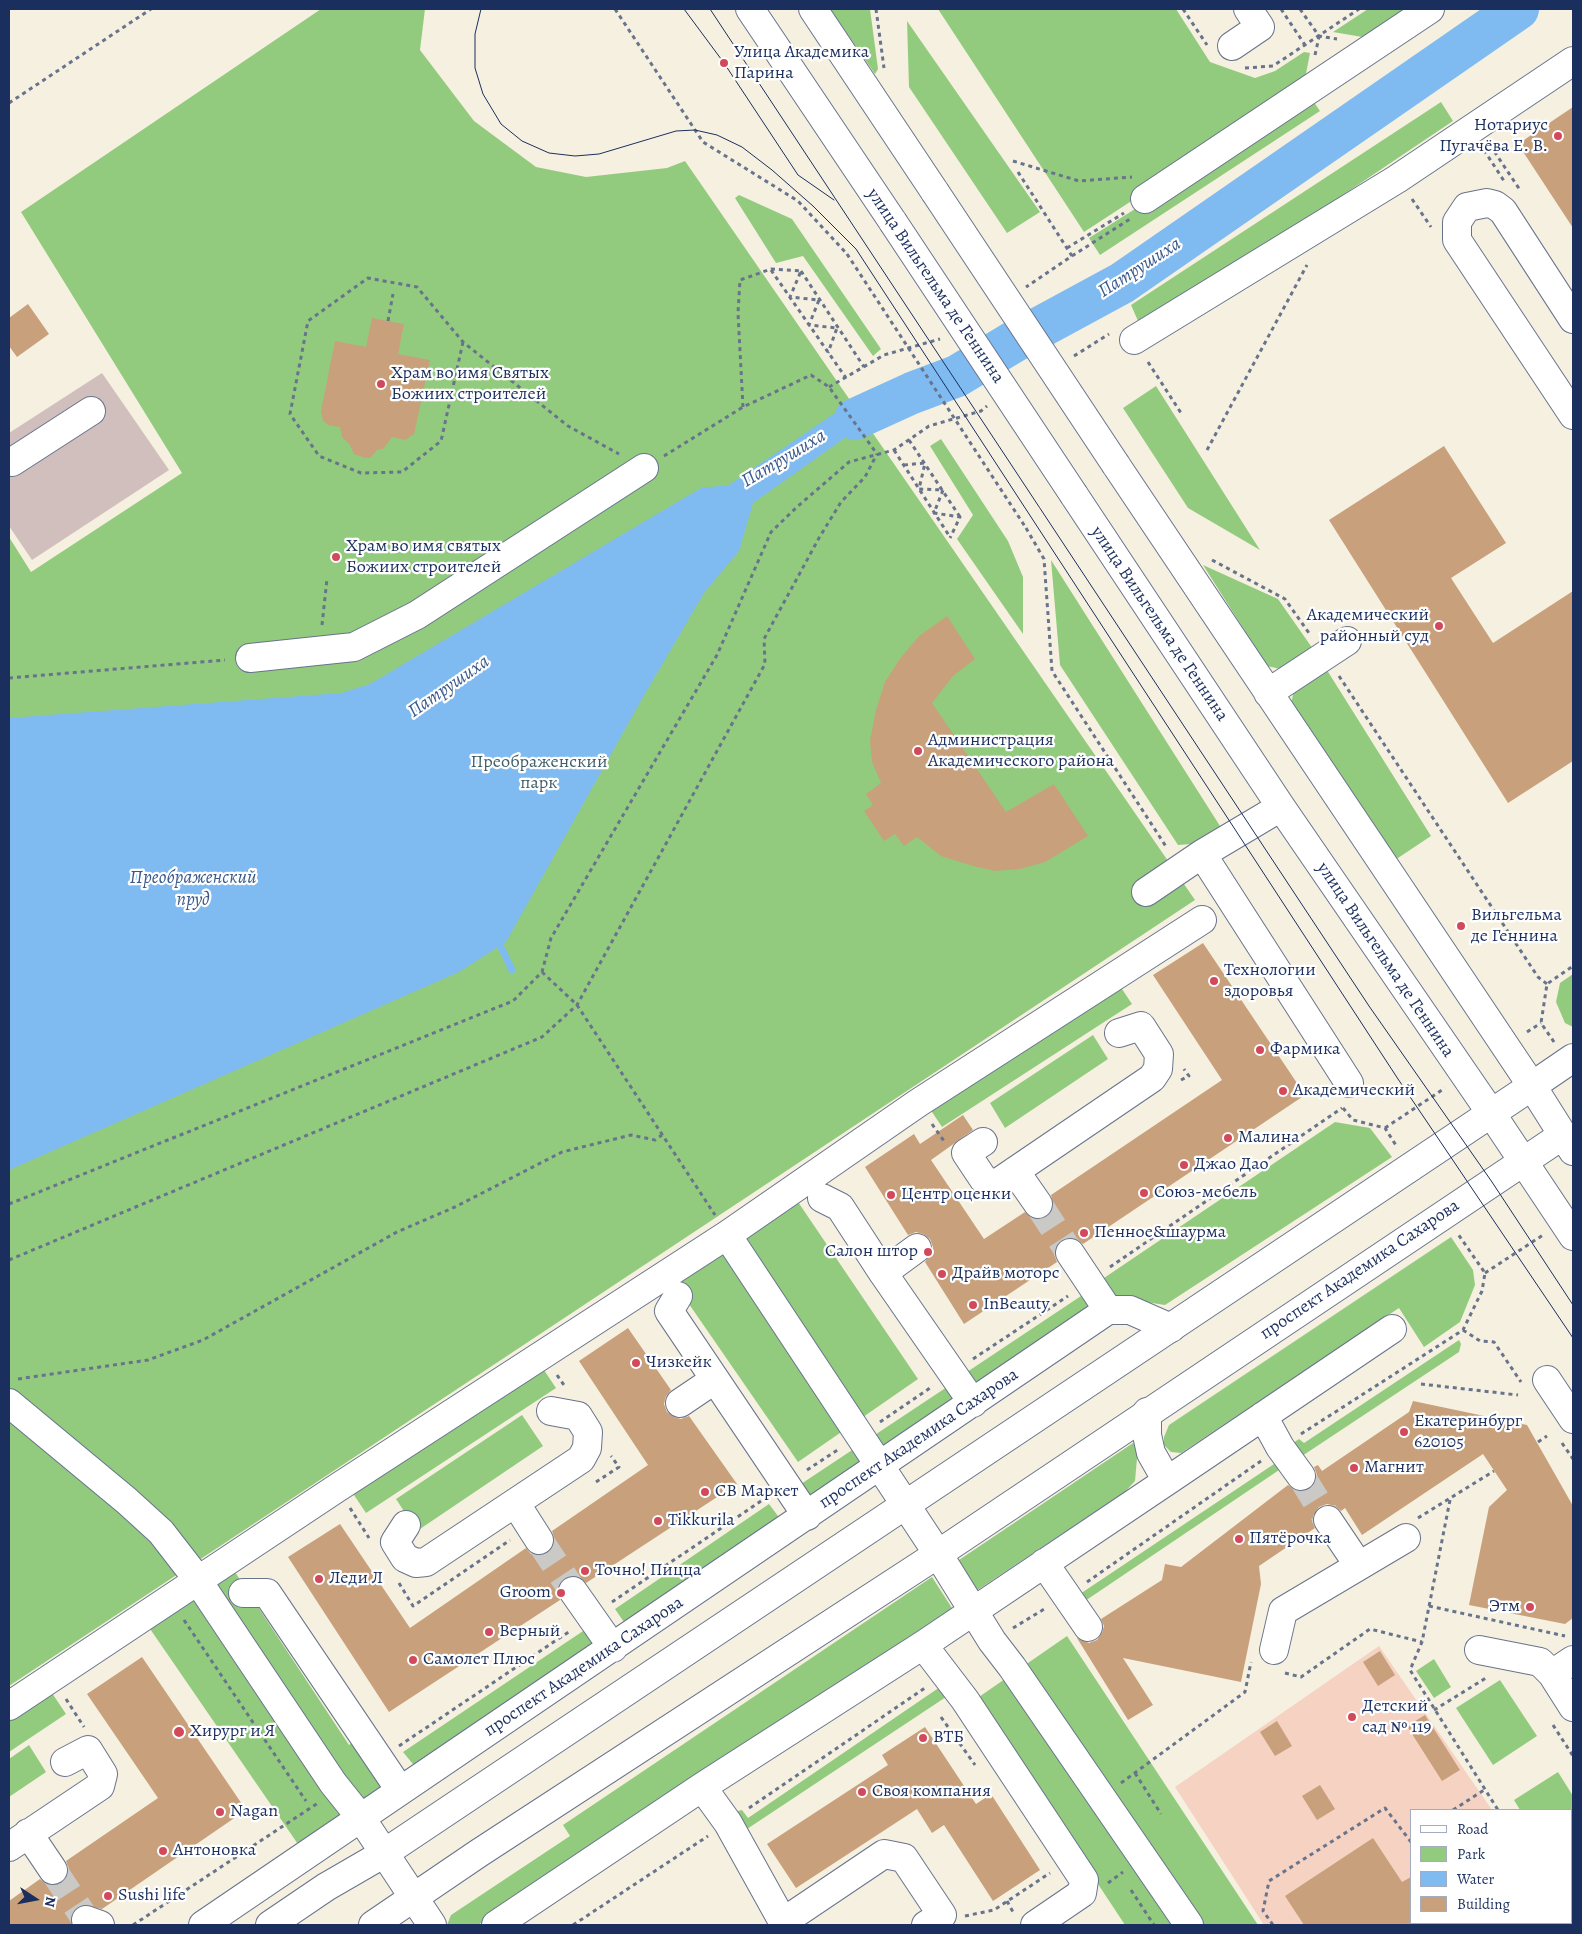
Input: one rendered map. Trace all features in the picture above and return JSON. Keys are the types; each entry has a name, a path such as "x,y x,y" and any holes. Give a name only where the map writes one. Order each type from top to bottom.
{"street":[{"name":"улица Вильгельма де Геннина","path":"750,9 1281,807 1568,1228"},
{"path":"814,9 1268,693 1532,1086 1570,1138"},
{"path":"1232,46 1260,27 1248,9"},
{"path":"1145,190 1430,9"},
{"path":"1134,340 1397,178 1573,61"},
{"path":"1573,319 1503,211 1495,205 1487,203 1467,207 1457,222 1457,240 1573,415"},
{"path":"9,461 12,462 91,411"},
{"path":"250,658 354,648 417,615 644,468"},
{"path":"1268,693 1336,648"},
{"path":"1146,892 1202,854 1281,807"},
{"path":"1202,854 1346,1095"},
{"path":"9,1706 197,1580 727,1235 918,1103 1202,920"},
{"path":"983,1142 966,1153 984,1180 996,1184 1152,1078 1158,1069 1159,1054 1141,1026 1119,1033"},
{"path":"270,1925 326,1887 384,1854 1171,1328 1404,1156 1491,1113 1573,1058"},
{"name":"проспект Академика Сахарова","path":"373,1925 487,1848 938,1554 1523,1161 1570,1138"},
{"path":"1015,1171 1038,1204"},
{"path":"822,1198 840,1207 973,1403"},
{"path":"727,1235 938,1554 992,1641 1018,1675 1189,1925"},
{"path":"883,1273 917,1248"},
{"path":"1070,1253 1108,1310 1130,1310 1171,1328"},
{"path":"678,1296 669,1311 807,1516"},
{"name":"проспект Академика Сахарова","path":"202,1925 613,1648 1108,1310"},
{"path":"496,1925 702,1787 923,1645 1392,1329"},
{"path":"680,1403 714,1380"},
{"path":"1547,1380 1573,1420"},
{"path":"9,1403 127,1501 161,1532 197,1580 335,1786 360,1818 432,1925"},
{"path":"406,1525 395,1542 406,1558 416,1563 426,1562 516,1504 581,1459 588,1448 588,1432 578,1416 551,1411"},
{"path":"1148,1412 1147,1435 1151,1454 1167,1480"},
{"path":"1263,1416 1280,1447 1301,1476"},
{"path":"516,1504 539,1540"},
{"path":"1328,1520 1359,1566"},
{"path":"1270,1663 1283,1611 1406,1538"},
{"path":"1044,1563 1088,1627"},
{"path":"573,1591 613,1648"},
{"path":"242,1593 267,1593 400,1790"},
{"path":"923,1645 947,1674 1084,1880 1082,1893 1035,1925"},
{"path":"1480,1650 1540,1662 1565,1658 1573,1707"},
{"path":"53,1870 18,1840 100,1786 103,1774 88,1750 65,1762"},
{"path":"702,1787 728,1823 782,1924 884,1854 904,1858 942,1915 926,1925"}],"path":[{"path":"9,103 151,9"},
{"path":"614,9 703,142 798,201 847,254 1026,528"},
{"path":"876,9 886,74"},
{"path":"1282,9 1305,45"},
{"path":"1300,9 1319,36 1376,45"},
{"path":"1013,161 1079,181 1145,190"},
{"path":"1018,172 1043,210"},
{"path":"1068,248 1145,190"},
{"path":"1072,256 1150,206 1145,190"},
{"path":"1207,450 1310,259"},
{"path":"743,407 738,313 740,280 771,269 801,271"},
{"path":"771,269 846,378"},
{"path":"790,297 801,271"},
{"path":"801,271 864,367"},
{"path":"463,342 441,441 402,472 361,474 319,456 290,414 308,321 368,278 417,287 463,342 568,426 644,468 743,407 811,375 829,388 835,395 877,454"},
{"path":"388,321 393,294"},
{"path":"790,297 819,300"},
{"path":"809,325 819,300"},
{"path":"809,325 837,328"},
{"path":"828,353 837,328"},
{"path":"1161,381 1181,413"},
{"path":"909,440 960,517"},
{"path":"894,450 950,538 960,517"},
{"path":"9,1204 513,1001 542,972 552,938 716,655 771,532 849,462 877,454"},
{"path":"9,1260 542,1037 577,1005 765,664 764,639 841,502 865,477 877,454"},
{"path":"904,465 925,463"},
{"path":"919,489 925,463"},
{"path":"919,489 943,490"},
{"path":"934,514 943,490"},
{"path":"934,514 960,517"},
{"path":"1210,559 1285,599 1336,648 1538,977 1547,984"},
{"path":"320,651 327,579"},
{"path":"9,678 250,658"},
{"path":"1541,1023 1547,984 1573,966"},
{"path":"542,972 577,1005 727,1235"},
{"path":"379,1759 785,1484 1089,1282 1346,1095"},
{"path":"9,1381 148,1360 203,1340 397,1232 455,1207 562,1152 631,1135 655,1140 662,1135"},
{"path":"992,1641 1066,1597 1280,1447 1463,1330 1482,1292 1485,1274 1444,1214"},
{"path":"1485,1274 1568,1228"},
{"path":"1463,1330 1480,1341"},
{"path":"1421,1384 1518,1395"},
{"path":"1538,1442 1547,1436"},
{"path":"1450,1499 1422,1642 1410,1670 1497,1809"},
{"path":"170,1599 306,1801"},
{"path":"1429,1606 1567,1636 1565,1658"},
{"path":"1251,1665 1270,1663 1300,1677 1370,1629 1422,1642"},
{"path":"1434,1710 1494,1673"},
{"path":"574,1925 947,1674"},
{"path":"941,1717 979,1771"},
{"path":"1548,1717 1573,1756"},
{"path":"1135,1773 1161,1814"},
{"path":"134,1925 335,1786"},
{"path":"1455,1809 1484,1790"},
{"path":"1273,1925 1263,1911 1269,1881 1385,1808 1410,1840"},
{"path":"959,1917 994,1910 1050,1873 1044,1865"}],"shaded area":[{"path":"102,373 169,470 32,560 9,526 9,433"},
{"name":"Детский сад № 119","path":"1379,1646 1491,1809 1410,1809 1410,1924 1569,1925 1264,1925 1175,1787"}],"green space":[{"name":"Преображенский парк","path":"321,9 425,9 420,50 474,121 536,167 586,177 667,168 685,161 1195,900 9,1686 9,537 31,572 182,473 21,212"},
{"path":"830,9 870,9 878,69 875,74"},
{"path":"938,9 1176,9 1210,62 1255,78 1275,71 1304,52 1310,53 1303,89 1084,232"},
{"path":"1368,9 1418,9 1374,39 1333,32"},
{"path":"907,21 1040,212 1007,233 909,87"},
{"path":"1311,98 1320,111 1100,255 1089,238"},
{"path":"1441,102 1453,121 1142,330 1131,305"},
{"path":"739,195 792,219 881,349 873,356 803,256 776,263 735,198"},
{"path":"1156,386 1260,550 1188,508 1123,408"},
{"path":"941,439 1008,541 1023,577 1023,634 957,539 973,515 930,446"},
{"path":"1051,560 1220,826 1191,844 1178,845 1060,665"},
{"path":"1203,565 1278,599 1313,649 1285,670 1267,666"},
{"path":"1325,667 1431,836 1395,860 1291,704 1294,690"},
{"path":"1573,974 1573,1027 1565,1023 1556,1002 1560,983"},
{"path":"1116,980 1132,1004 942,1127 928,1106"},
{"path":"1093,1035 1108,1059 1005,1128 990,1103"},
{"path":"1335,1122 1370,1128 1392,1157 1165,1305 1132,1300 1116,1303 1101,1280"},
{"path":"794,1196 918,1379 798,1462 671,1278"},
{"path":"1451,1237 1473,1270 1475,1285 1460,1322 1424,1347 1399,1308 1181,1453 1171,1452 1164,1445 1164,1437 1169,1425"},
{"path":"1081,1296 1093,1312 975,1391 964,1374"},
{"path":"1459,1340 1461,1344 1459,1352 1296,1460 1289,1446 1299,1439 1304,1443"},
{"path":"540,1364 556,1388 366,1513 352,1492"},
{"path":"947,1387 958,1404 812,1499 801,1484"},
{"path":"522,1415 543,1446 417,1531 396,1499"},
{"path":"1133,1443 1138,1447 1135,1481 1125,1492 976,1591 956,1562"},
{"path":"1280,1460 1285,1466 1082,1603 1077,1596"},
{"path":"769,1504 781,1520 626,1625 615,1609"},
{"path":"229,1563 349,1745 358,1739 391,1788 302,1850 146,1623"},
{"path":"932,1577 952,1608 478,1925 447,1925 451,1915 570,1836 563,1825"},
{"path":"592,1625 604,1641 417,1769 403,1752"},
{"path":"1067,1636 1258,1925 1125,1925 976,1699"},
{"path":"1434,1659 1451,1687 1434,1698 1416,1671"},
{"path":"1500,1680 1537,1736 1493,1765 1456,1708"},
{"path":"940,1687 946,1697 744,1831 736,1815 738,1811 742,1810 748,1818"},
{"path":"50,1690 66,1714 9,1752 9,1718"},
{"path":"29,1745 46,1772 9,1797 9,1759"},
{"path":"1558,1772 1573,1796 1573,1894 1572,1809 1519,1809 1514,1800"}],"water":[{"name":"Преображенский пруд","path":"898,379 916,407 849,435 753,503 739,551 704,593 642,699 506,942 459,972 9,1170 9,718 341,693 370,684 701,488 729,485 835,413"}],"building":[{"path":"1573,107 1573,228 1518,144"},
{"path":"28,304 49,334 17,357 9,346 9,318"},
{"name":"Храм во имя Святых Божиих строителей","path":"372,318 404,324 398,354 430,360 414,434 405,440 392,437 383,449 377,450 370,458 365,458 354,454 350,445 342,437 340,427 328,425 323,421 321,411 335,341 366,347"},
{"name":"Академический районный суд","path":"1444,446 1506,543 1451,578 1493,643 1573,591 1573,761 1508,803 1329,520"},
{"name":"Администрация Академического района","path":"947,616 975,659 953,676 932,703 1006,812 1054,784 1088,836 1045,862 1020,869 995,871 941,856 917,837 904,846 895,834 884,841 864,811 873,805 866,794 881,783 872,762 870,740 876,710 885,682 899,660 919,636"},
{"path":"1203,943 1305,1095 1083,1244 1077,1239 1069,1237 1061,1240 1056,1246 1054,1254 1057,1262 964,1324 925,1262 931,1254 933,1247 930,1239 916,1232 908,1235 865,1167 914,1134 920,1144 963,1115 973,1130 931,1160 984,1239 1025,1212 1032,1218 1039,1220 1046,1217 1052,1210 1053,1202 1051,1195 1222,1080 1153,975"},
{"path":"628,1328 671,1390 666,1396 664,1404 667,1412 681,1419 689,1416 737,1484 586,1583 579,1577 571,1576 564,1578 559,1585 558,1593 560,1600 389,1712 288,1557 340,1524 410,1628 526,1548 531,1554 539,1556 548,1553 553,1547 555,1540 552,1531 648,1465 579,1361"},
{"path":"1413,1401 1527,1425 1573,1506 1573,1618 1565,1624 1469,1605 1489,1507 1507,1490 1483,1454 1362,1535 1345,1508 1341,1511 1335,1506 1327,1504 1319,1507 1312,1521 1315,1528 1259,1566 1261,1584 1241,1682 1123,1658 1153,1705 1128,1720 1077,1638 1089,1643 1097,1640 1104,1626 1101,1619 1162,1580 1165,1564 1181,1567 1288,1485 1302,1492 1310,1489 1317,1475 1314,1467 1318,1465 1322,1471 1409,1412"},
{"path":"1380,1651 1395,1675 1378,1686 1363,1662"},
{"path":"142,1657 246,1810 102,1909 84,1905 76,1908 71,1915 72,1925 9,1925 9,1901 40,1879 46,1884 54,1886 62,1883 67,1877 69,1869 66,1861 158,1798 87,1694"},
{"path":"1425,1715 1460,1770 1442,1781 1407,1726"},
{"path":"1277,1721 1292,1746 1275,1756 1260,1732"},
{"path":"925,1727 976,1804 991,1794 1040,1870 993,1901 944,1825 932,1833 917,1809 796,1888 767,1844 888,1765 882,1755"},
{"path":"1320,1785 1335,1809 1317,1820 1302,1796"},
{"path":"1373,1838 1402,1882 1410,1878 1411,1925 1304,1925 1285,1896"}],"waterway":[{"name":"Патрушиха","path":"855,419 912,393 957,376 1015,341 1122,283 1518,9"},
{"path":"496,937 512,970"}],"tunnel":[{"path":"1038,1204 1070,1253"},
{"path":"1301,1476 1328,1520"},
{"path":"539,1540 573,1591"},
{"path":"53,1870 86,1920"}],"tram line":[{"path":"481,9 475,34 475,68 483,94 501,124 522,141 549,153 575,156 599,154 676,131 695,130 717,135 742,147 772,170 813,206 856,249 1398,1079 1573,1338"},
{"path":"684,9 724,63 798,175 834,200"},
{"path":"710,9 1369,1006 1492,1182 1573,1305"}],"place":[{"name":"Улица Академика Парина","path":"724,63"},
{"name":"Нотариус Пугачёва Е. В.","path":"1558,136"},
{"name":"Храм во имя Святых Божиих строителей","path":"381,384"},
{"name":"Храм во имя святых Божиих строителей","path":"336,557"},
{"name":"Академический районный суд","path":"1439,626"},
{"name":"Администрация Академического района","path":"918,751"},
{"name":"Вильгельма де Геннина","path":"1461,926"},
{"name":"Технологии здоровья","path":"1214,981"},
{"name":"Фармика","path":"1260,1050"},
{"name":"Академический","path":"1283,1091"},
{"name":"Малина","path":"1228,1138"},
{"name":"Джао Дао","path":"1184,1165"},
{"name":"Союз-мебель","path":"1144,1193"},
{"name":"Центр оценки","path":"891,1195"},
{"name":"Пенное&шаурма","path":"1084,1233"},
{"name":"Салон штор","path":"928,1252"},
{"name":"Драйв моторс","path":"942,1274"},
{"name":"InBeauty","path":"973,1305"},
{"name":"Чизкейк","path":"636,1363"},
{"name":"Екатеринбург 620105","path":"1404,1432"},
{"name":"Магнит","path":"1354,1468"},
{"name":"СВ Маркет","path":"705,1492"},
{"name":"Tikkurila","path":"658,1521"},
{"name":"Пятёрочка","path":"1239,1539"},
{"name":"Точно! Пицца","path":"585,1571"},
{"name":"Леди Л","path":"319,1579"},
{"name":"Groom","path":"561,1593"},
{"name":"Этм","path":"1530,1607"},
{"name":"Верный","path":"489,1632"},
{"name":"Самолет Плюс","path":"413,1660"},
{"name":"Детский сад № 119","path":"1352,1717"},
{"name":"Хирург и Я","path":"179,1732"},
{"name":"ВТБ","path":"923,1738"},
{"name":"Своя компания","path":"862,1792"},
{"name":"Nagan","path":"220,1812"},
{"name":"Антоновка","path":"163,1851"},
{"name":"Sushi life","path":"108,1896"}]}
